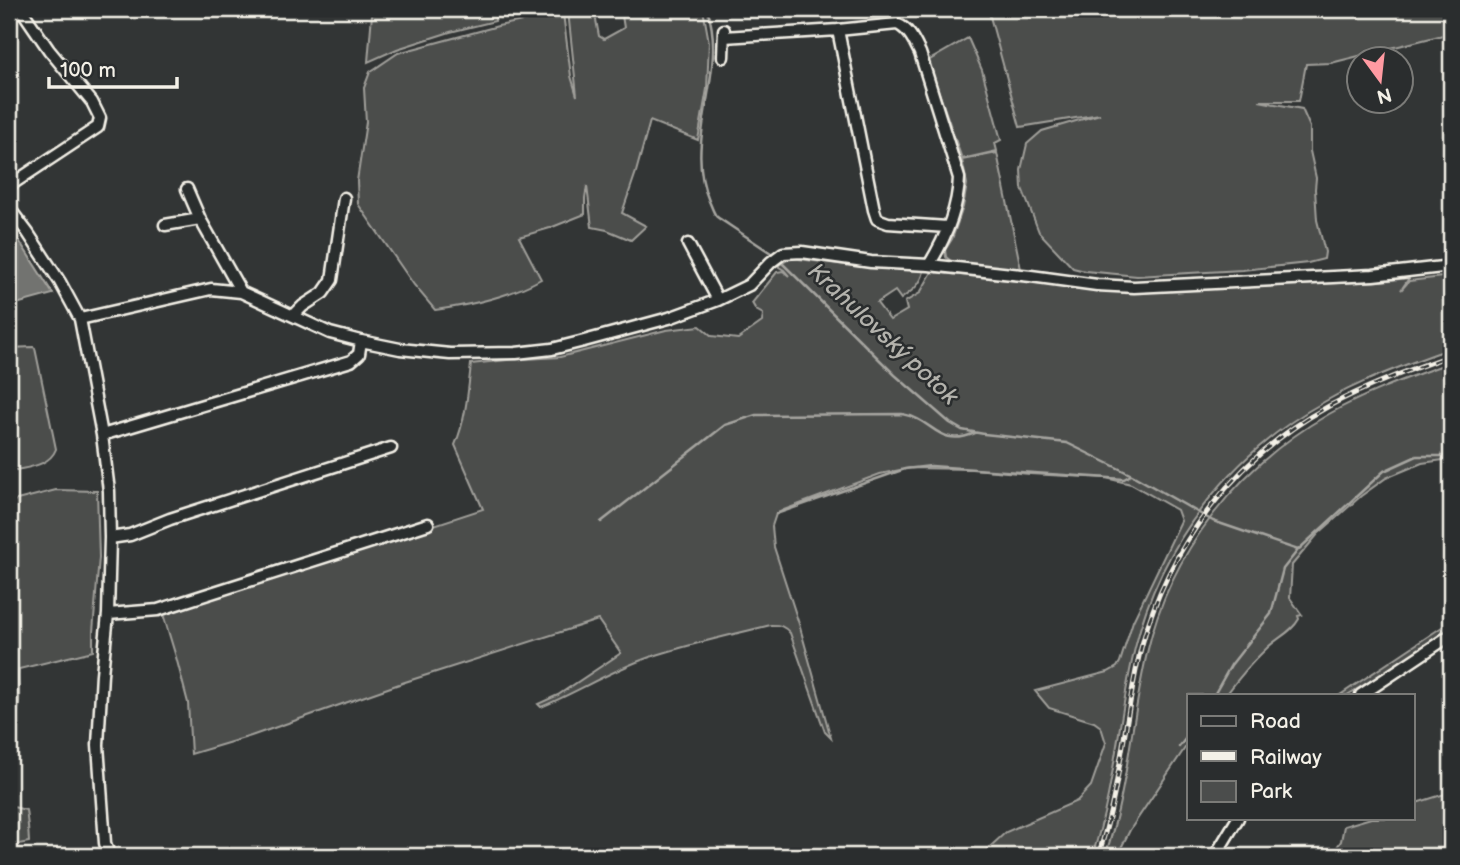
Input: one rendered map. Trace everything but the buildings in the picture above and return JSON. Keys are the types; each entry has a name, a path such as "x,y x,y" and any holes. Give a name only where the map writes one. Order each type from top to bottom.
{"street":[{"path":"9,186 98,127 100,118 92,102 49,50 22,9"},
{"path":"723,57 724,33 838,30 897,24 904,27 920,53 959,178 959,192 951,221 940,248 929,265"},
{"path":"838,30 877,219 888,223 947,227"},
{"path":"187,189 200,219 241,292"},
{"path":"294,315 323,293 332,280 344,198"},
{"path":"9,208 60,282 80,319 102,435 109,491 110,538 108,614 98,745 105,842 109,856"},
{"path":"165,225 200,219"},
{"path":"688,244 718,300"},
{"path":"80,319 211,289 241,292 330,333 361,341 400,349 450,354 516,353 552,349 669,318 718,300 749,285 783,253 802,252 871,262 929,265 1134,287 1373,275 1451,266"},
{"path":"102,435 351,361 359,354 361,341"},
{"path":"110,538 130,536 170,519 391,448"},
{"path":"108,614 158,610 428,524"},
{"path":"1362,694 1451,635"},
{"path":"1216,856 1237,820"}],"green space":[{"path":"398,9 495,9 495,21 397,49 368,62 372,14"},
{"path":"594,9 599,36 604,39 624,28 621,9 703,9 709,42 707,89 698,140 650,121 622,213 646,226 631,240 592,227 587,186 585,214 519,237 541,279 490,299 435,310 414,285 358,204 357,181 366,122 364,88 370,72 398,53 498,26 563,13 571,76 577,96 568,11"},
{"path":"988,9 1451,9 1451,33 1399,46 1344,46 1344,60 1306,64 1299,101 1259,101 1302,109 1310,127 1310,151 1316,178 1317,220 1325,252 1324,259 1242,270 1137,276 1073,268 1039,232 1022,188 1021,170 1027,144 1042,131 1100,114 1020,127"},
{"path":"968,38 982,70 1001,140 995,143 997,151 962,159 928,61"},
{"path":"997,153 1021,269 952,262 946,257 945,250 952,239 963,207 967,184 962,160"},
{"path":"791,258 924,271 918,284 901,299 895,291 877,303 890,320 907,310 905,302 920,293 932,272 1131,293 1409,278 1401,290 1409,281 1451,276 1451,348 1355,386 1290,423 1259,447 1204,505 1181,538 1146,610 1129,674 1106,805 1092,856 980,856 1006,832 1077,801 1091,786 1106,743 1101,727 1094,722 1049,708 1035,691 1108,672 1117,667 1133,621 1181,521 1177,510 1131,484 1106,478 974,469 910,468 880,474 776,514 772,526 774,547 831,738 825,732 790,633 777,625 650,657 541,707 538,704 558,695 621,653 598,620 191,754 188,703 163,614 483,509 455,445 468,395 471,364 560,357 666,330 700,326 712,336 738,339 762,322 763,314 756,310 752,303 777,272 783,271 789,276 779,265"},
{"path":"33,347 56,449 43,463 9,472 9,348"},
{"path":"1451,362 1451,459 1422,463 1386,478 1318,534 1292,565 1290,598 1302,615 1298,616 1299,619 1292,628 1255,660 1227,694 1187,694 1187,745 1130,830 1117,856 1105,856 1119,806 1147,653 1172,580 1191,546 1238,485 1266,459 1329,414 1389,385"},
{"path":"56,490 97,491 99,557 93,651 19,669 19,707 9,727 9,502"},
{"path":"1451,621 1451,633 1349,694 1342,694"},
{"path":"1451,792 1451,856 1331,856 1341,841 1344,826 1364,820 1414,820 1414,804"},
{"path":"9,806 26,810 29,842 9,846"}],"shaded area":[{"path":"13,231 53,294 9,306 9,233"}],"waterway":[{"name":"Krahulovský potok","path":"707,9 713,57 702,130 702,178 716,216 774,255"},
{"name":"Krahulovský potok","path":"779,260 895,375 950,423 962,430 1067,443 1132,475 1213,521 1298,550 1384,471 1417,456 1451,456"},
{"path":"601,522 725,425 756,415 902,414 922,421 944,435 963,437 975,433"},
{"path":"776,514 905,469 931,466 1124,479 1131,475"},
{"path":"1215,694 1231,665 1271,614 1283,569 1298,550"},
{"path":"1179,747 1187,737"}],"railway":[{"path":"1098,856 1112,805 1141,648 1153,610 1169,574 1210,508 1264,451 1295,427 1359,391 1451,355"}]}
